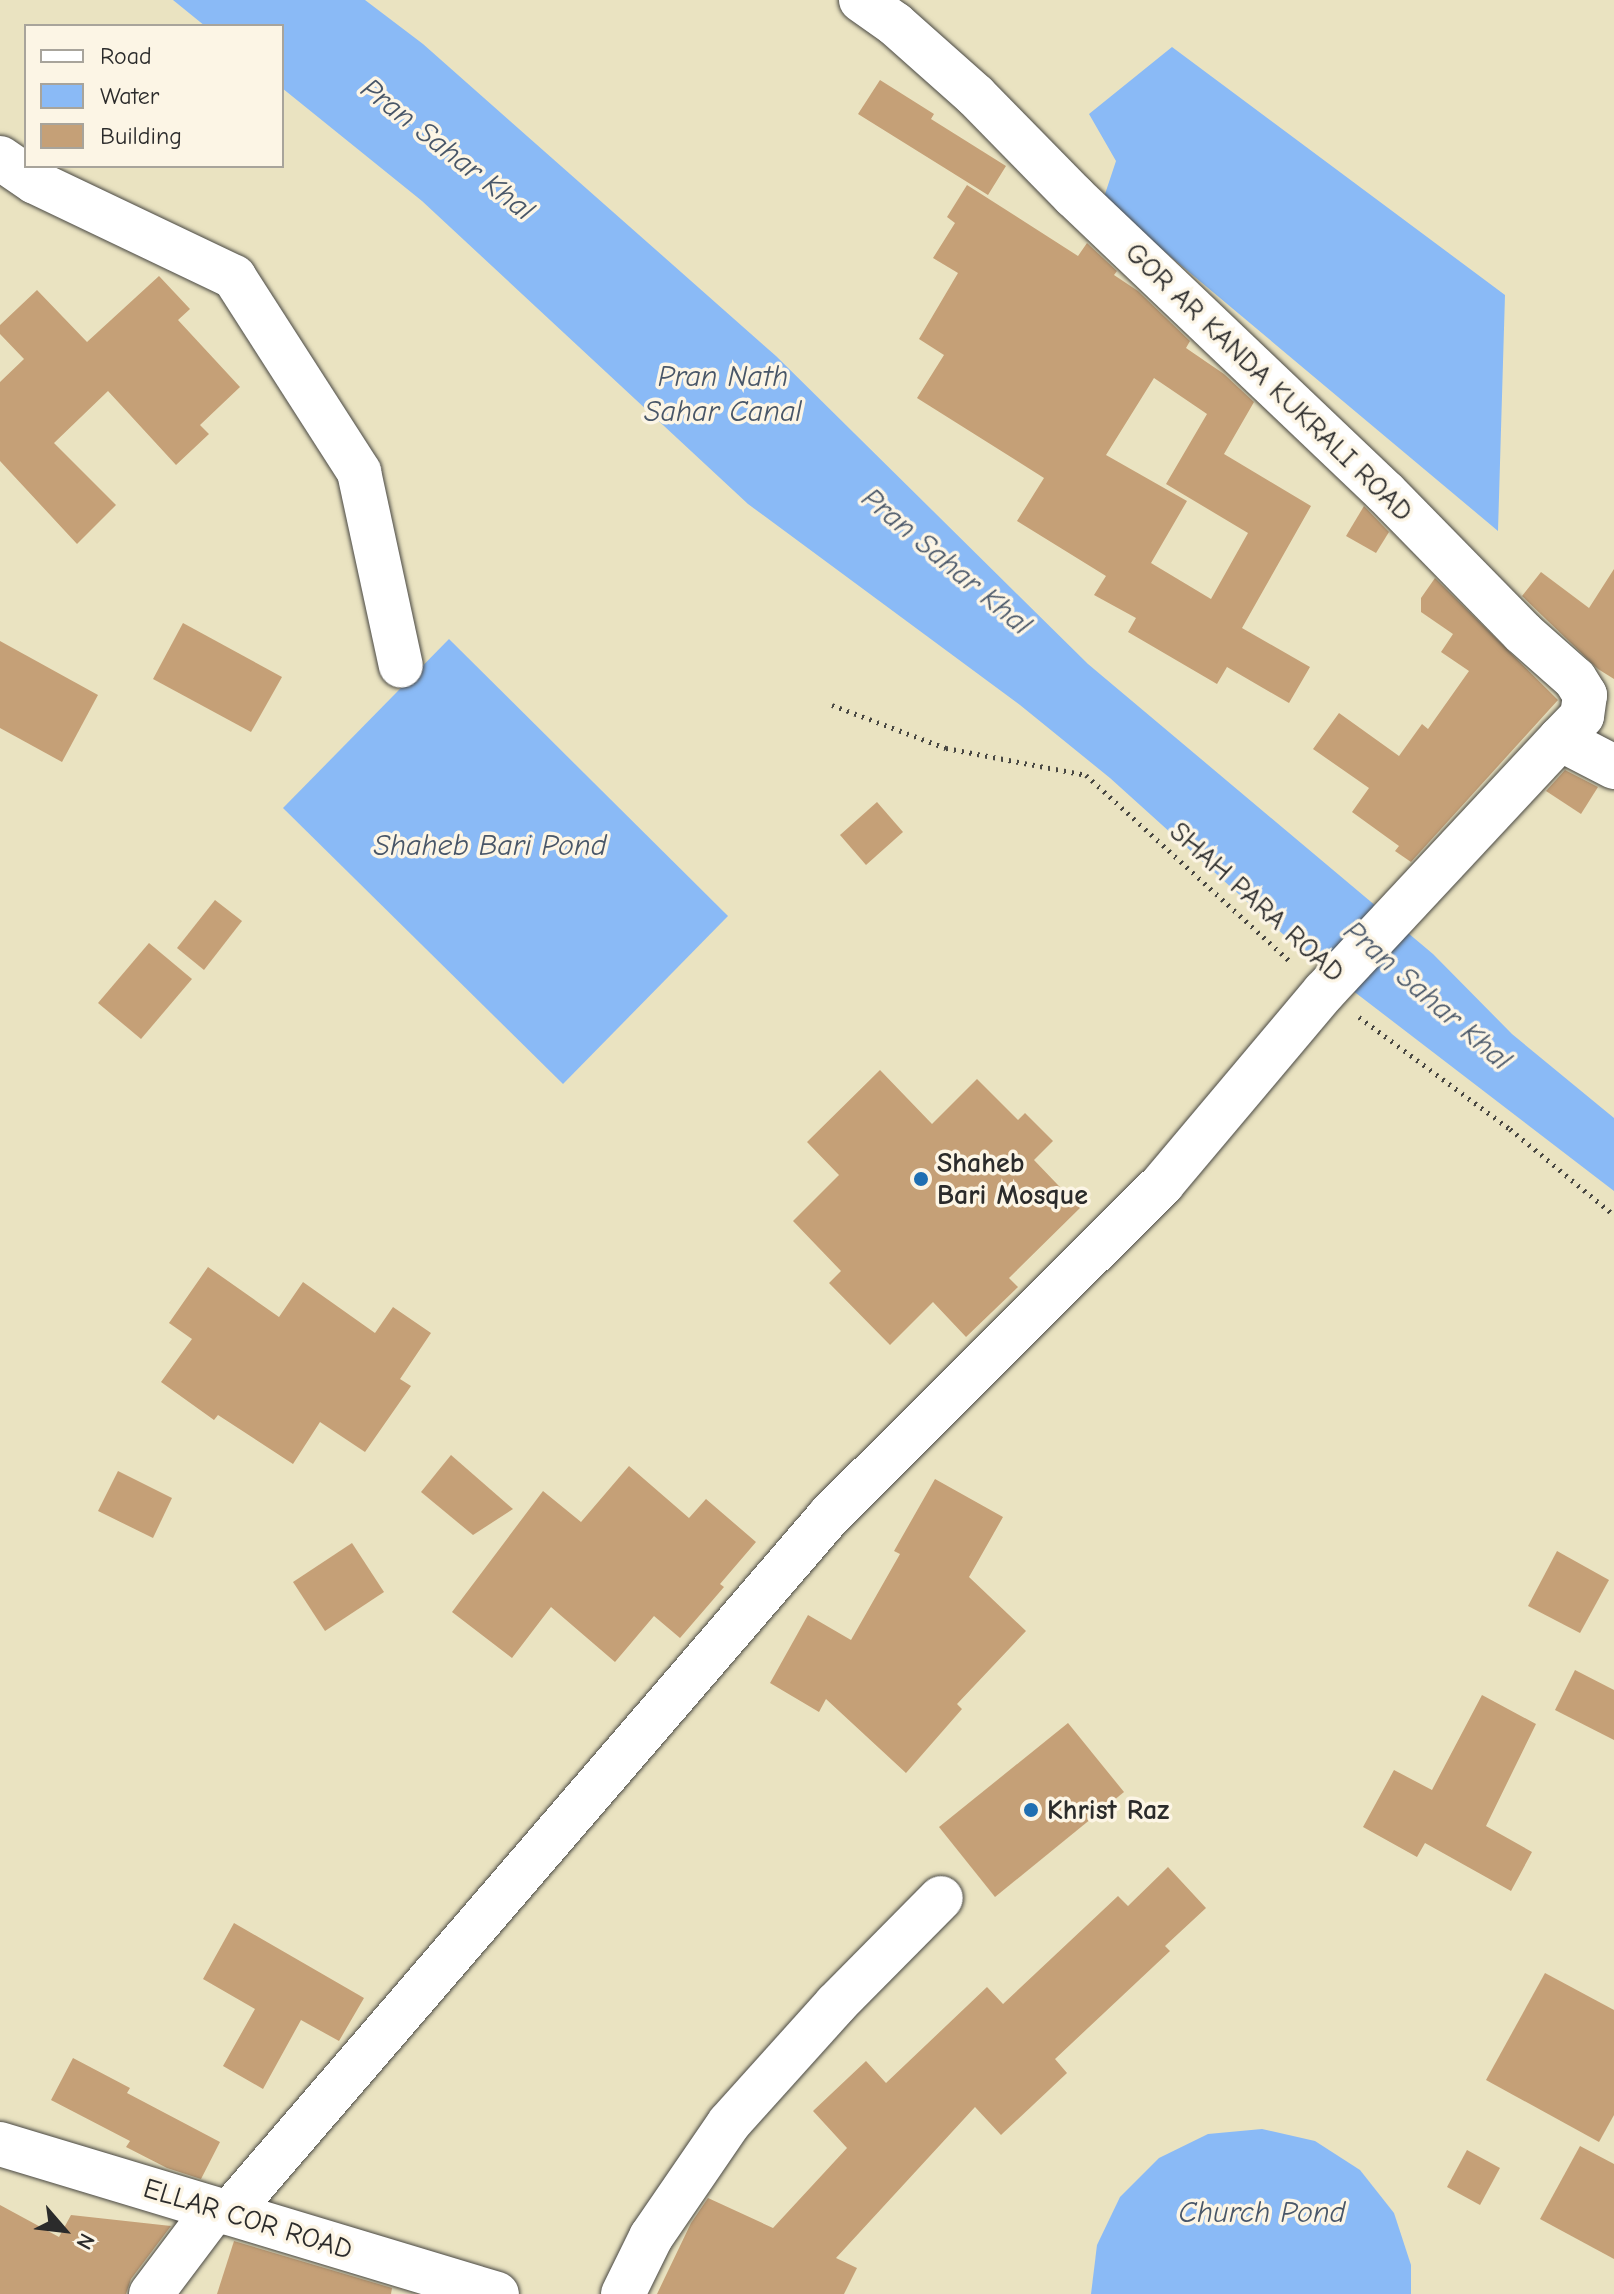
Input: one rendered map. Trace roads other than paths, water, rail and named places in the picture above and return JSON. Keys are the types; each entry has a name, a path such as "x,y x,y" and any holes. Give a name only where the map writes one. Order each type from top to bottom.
{"street":[{"name":"GOR AR KANDA KUKRALI ROAD","path":"151,2294 830,1515 1163,1183 1326,990 1582,716 1585,695 1575,679 1523,633 1385,492 1074,196 976,96 895,24 861,0"},
{"path":"0,158 35,182 234,277 359,472 401,666"},
{"path":"1560,739 1614,767"},
{"path":"623,2294 651,2237 729,2123 836,2004 941,1898"},
{"name":"ELLAR COR ROAD","path":"0,2144 497,2294"}],"water":[{"name":"Pran Nath Sahar Canal","path":"173,0 365,0 423,44 776,356 1088,664 1433,954 1512,1034 1614,1118 1614,1191 1305,954 1110,778 1020,705 748,504 422,201 284,90 284,24 203,24"},
{"path":"1172,47 1505,295 1498,531 1103,200 1116,161 1089,114"},
{"name":"Shaheb Bari Pond","path":"449,639 728,916 563,1084 283,808"},
{"name":"Church Pond","path":"1262,2129 1315,2141 1360,2170 1394,2213 1411,2265 1411,2294 1091,2294 1097,2245 1120,2197 1159,2158 1208,2134"}],"place":[{"name":"Shaheb Bari Mosque","path":"921,1179"},
{"name":"Khrist Raz","path":"1031,1810"}],"water label":[{"name":"Pran Sahar Khal","path":"447,150"},
{"name":"Pran Sahar Khal","path":"946,562"},
{"name":"Pran Sahar Khal","path":"1427,996"}]}
